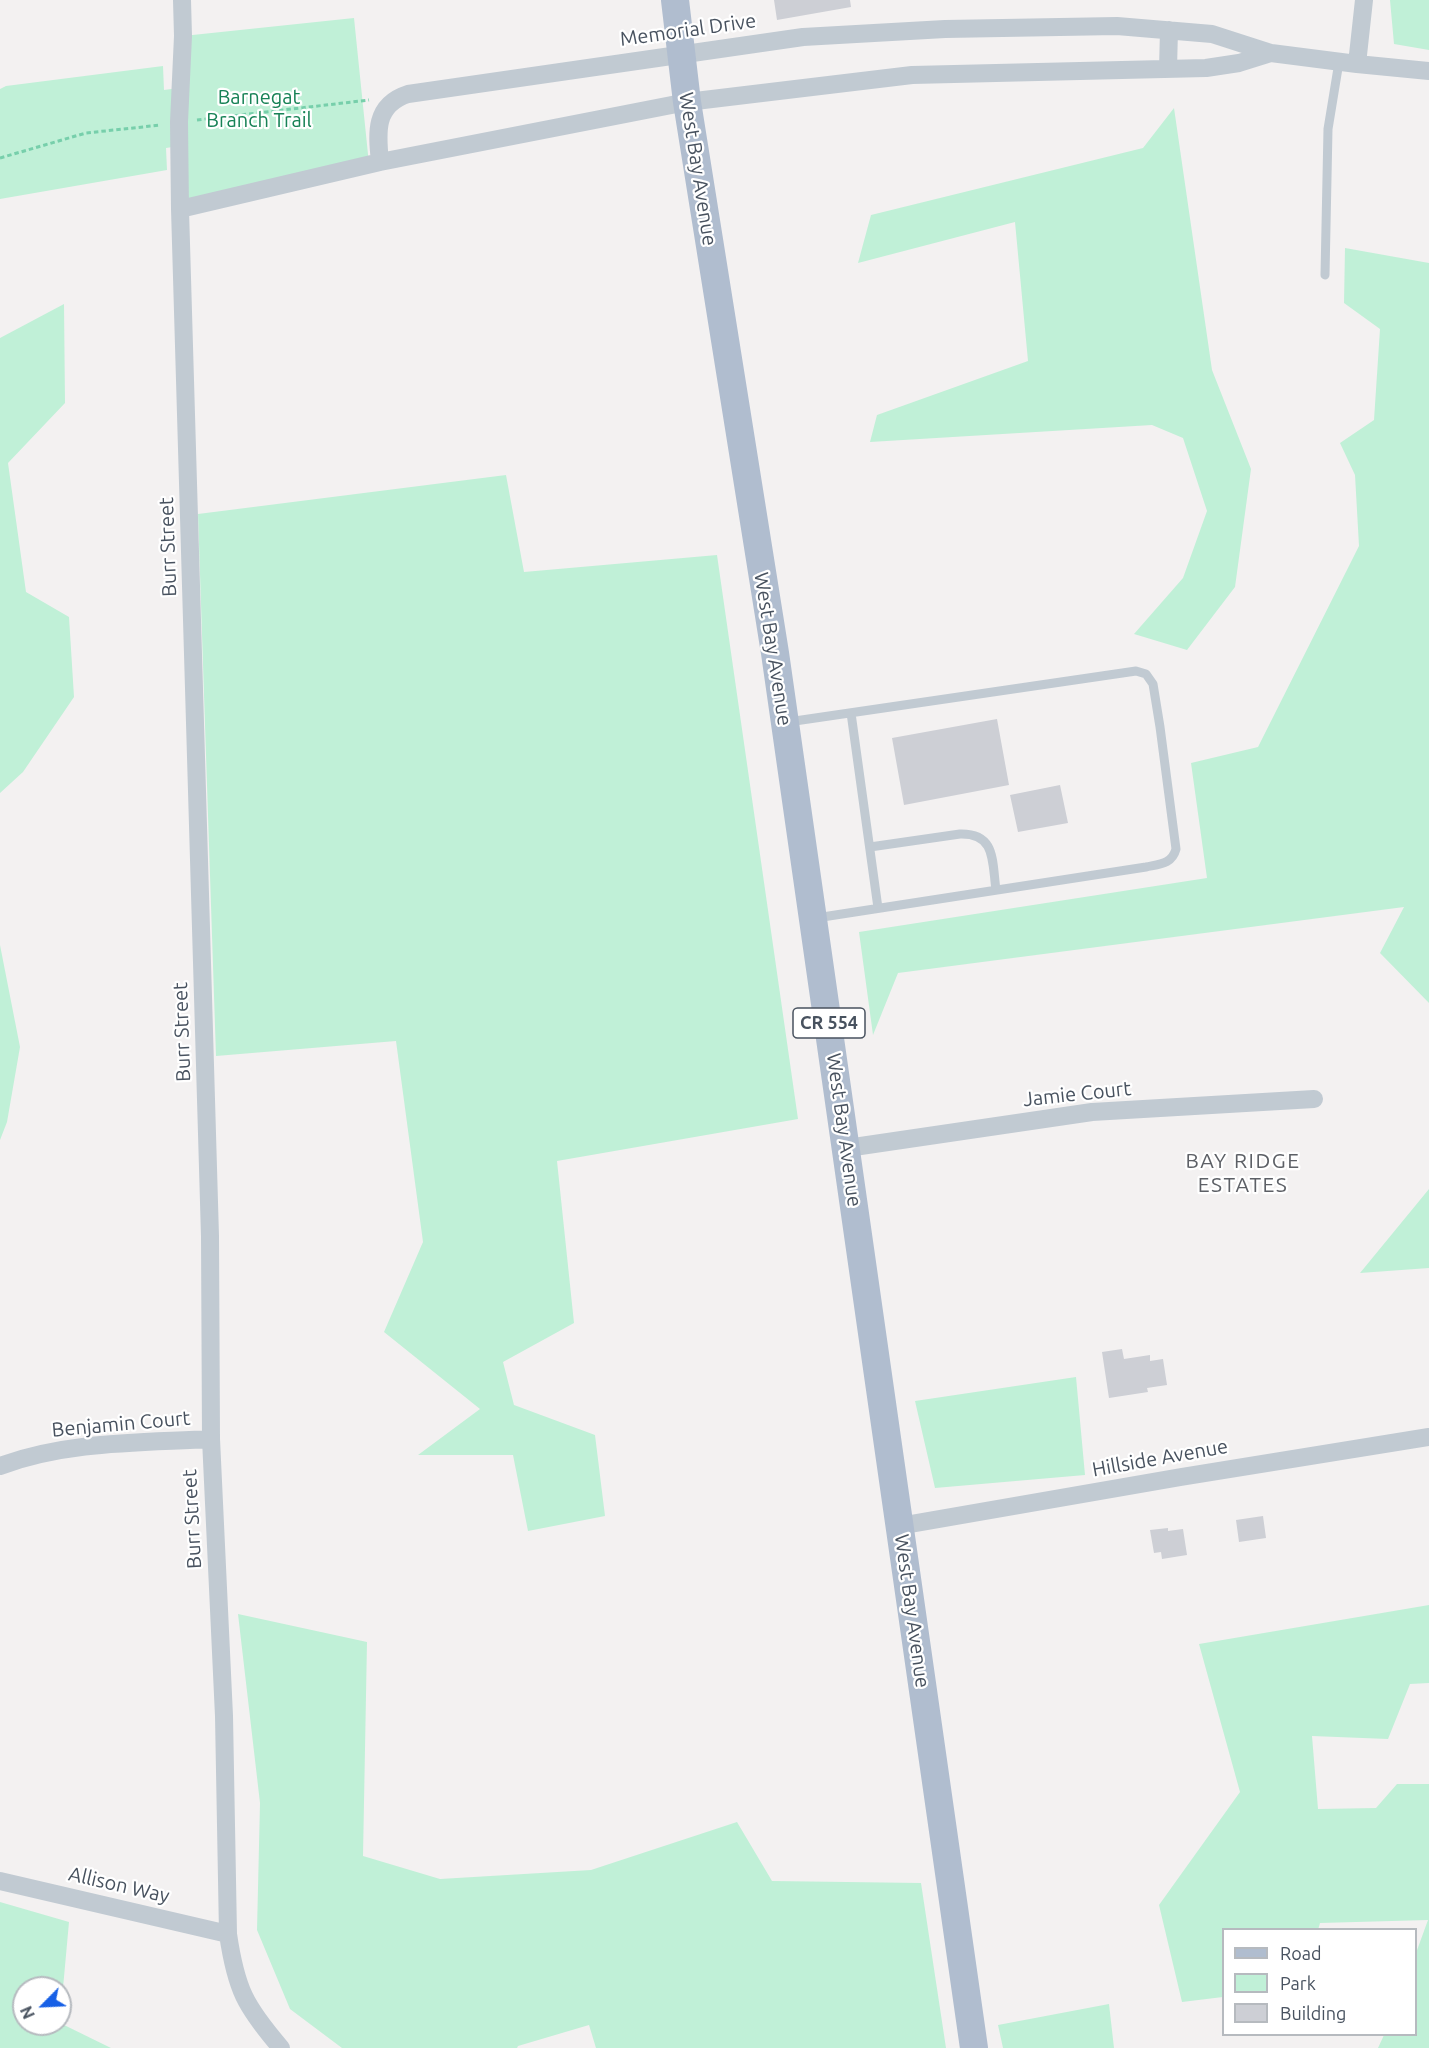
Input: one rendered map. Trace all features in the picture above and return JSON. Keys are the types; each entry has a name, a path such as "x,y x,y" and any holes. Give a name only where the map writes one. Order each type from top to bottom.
{"main road":[{"name":"West Bay Avenue","path":"675,0 687,102 785,723 974,2048"}],"street":[{"name":"Burr Street","path":"182,0 180,208 210,1236 211,1439 224,1716 228,1934 233,1969 245,2001 259,2023 281,2048"},
{"path":"1348,63 1364,0"},
{"name":"Memorial Drive","path":"398,97 803,37 945,29 1117,26 1169,30 1212,34 1271,53 1429,71"},
{"path":"1168,69 1169,30"},
{"name":"Memorial Drive","path":"180,208 380,162 687,102 912,75 1206,68 1228,65 1271,53"},
{"path":"380,162 377,134 381,116 388,104 398,97"},
{"name":"Jamie Court","path":"847,1148 1092,1112 1314,1099"},
{"name":"Hillside Avenue","path":"899,1526 1429,1437"},
{"name":"Benjamin Court","path":"0,1466 28,1456 72,1448 211,1439"},
{"name":"Allison Way","path":"0,1881 228,1934"}],"lane":[{"path":"1325,275 1328,129 1348,63"},
{"path":"785,723 1136,671 1146,674 1153,684 1162,738 1176,849 1174,857 1162,864 813,918"},
{"path":"850,713 878,908"},
{"path":"870,847 973,833 981,836 988,846 996,890"}],"path":[{"path":"193,120 398,97"},
{"path":"0,158 86,133 165,124"}],"green space":[{"path":"1390,0 1429,0 1429,50 1394,44"},
{"name":"Barnegat Branch Trail","path":"354,18 369,164 180,209 179,146 166,148 167,170 0,199 0,89 6,86 163,66 164,90 179,88 183,36"},
{"path":"1174,108 1212,370 1251,469 1235,587 1187,650 1134,634 1183,578 1207,511 1183,438 1152,425 870,442 877,415 1028,361 1015,222 858,263 871,215 1143,148"},
{"path":"1345,248 1429,263 1429,1003 1380,953 1404,907 898,973 873,1035 859,932 1207,878 1191,763 1258,747 1359,546 1355,475 1340,443 1374,420 1380,329 1344,303"},
{"path":"64,304 65,403 8,463 26,592 69,617 74,697 23,772 0,793 0,338"},
{"path":"506,475 524,572 717,555 798,1119 557,1161 574,1323 503,1362 514,1405 595,1435 605,1516 528,1531 513,1455 418,1455 480,1409 384,1332 423,1242 396,1041 216,1056 198,514"},
{"path":"0,945 20,1047 7,1122 0,1140"},
{"path":"1429,1189 1429,1268 1360,1273"},
{"path":"1076,1377 1085,1475 935,1488 915,1401"},
{"path":"1429,1605 1429,1683 1410,1684 1388,1739 1312,1736 1318,1809 1376,1808 1397,1784 1429,1784 1429,2048 1378,2048 1384,2036 1417,2036 1417,1950 1428,1920 1320,1923 1319,1928 1222,1928 1222,1997 1182,2002 1159,1905 1240,1792 1199,1644"},
{"path":"238,1614 367,1642 363,1856 440,1879 591,1870 737,1822 772,1881 921,1883 946,2048 596,2048 589,2025 517,2048 342,2048 290,2009 257,1930 260,1803"},
{"path":"0,1902 69,1922 64,1976 12,1976 12,2036 72,2036 72,2029 111,2048 0,2048"},
{"path":"1109,2004 1114,2048 1003,2048 998,2025"}],"building":[{"path":"774,0 850,0 851,7 777,20"},
{"path":"997,719 1009,785 904,805 892,738"},
{"path":"1060,785 1068,823 1018,832 1010,795"},
{"path":"1122,1349 1124,1359 1150,1355 1150,1361 1163,1359 1167,1385 1147,1388 1148,1392 1109,1398 1102,1352"},
{"path":"1263,1516 1266,1538 1239,1542 1236,1520"},
{"path":"1168,1528 1168,1531 1183,1529 1187,1555 1162,1559 1161,1552 1154,1553 1150,1530"}],"district":[{"name":"BAY RIDGE ESTATES","path":"1243,1173"}]}
